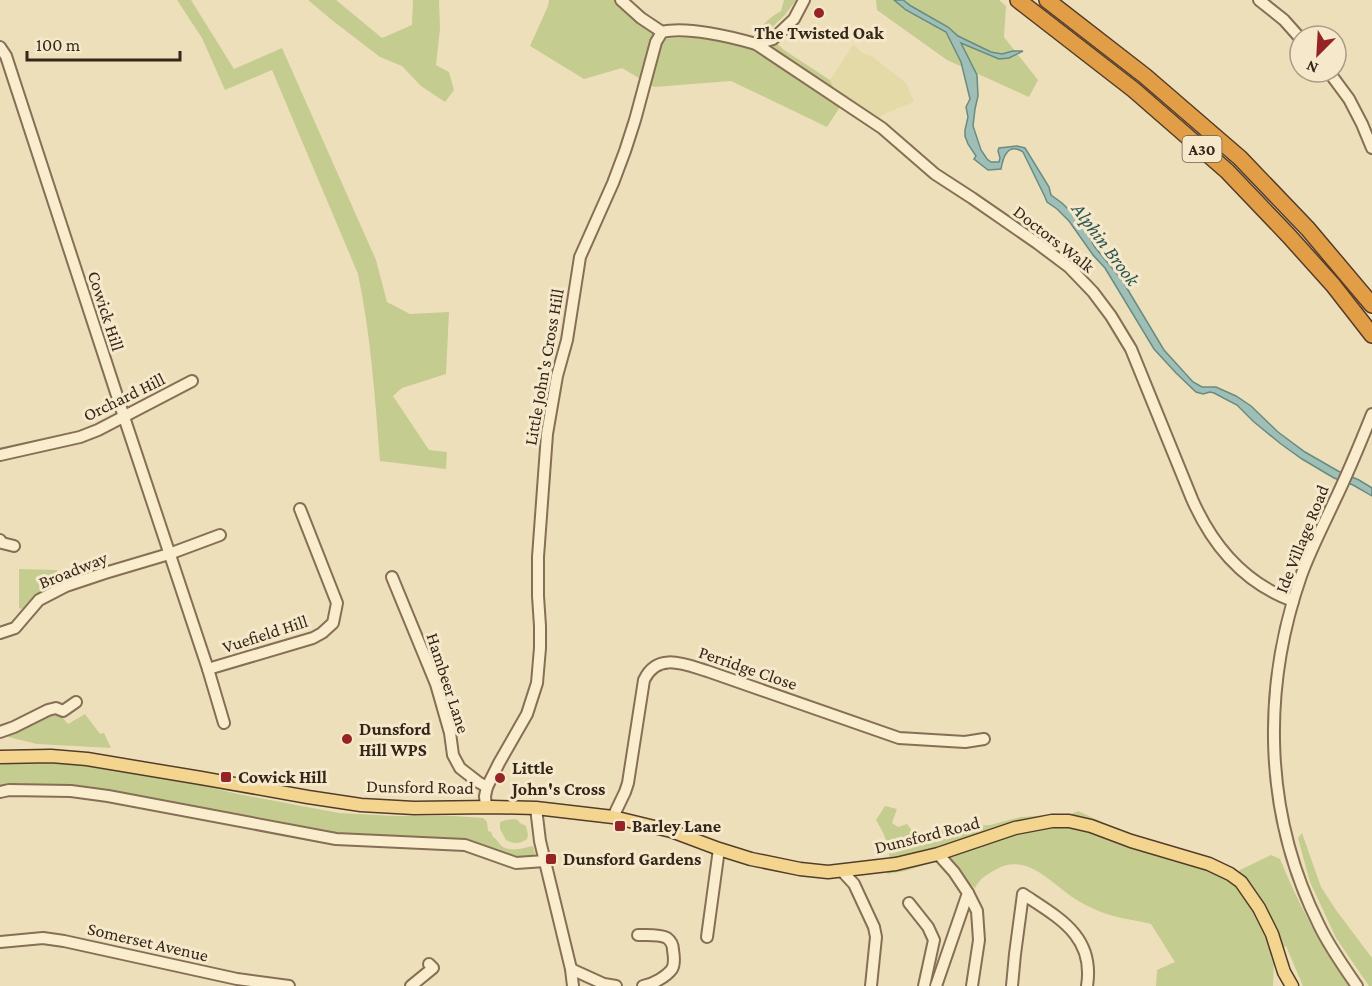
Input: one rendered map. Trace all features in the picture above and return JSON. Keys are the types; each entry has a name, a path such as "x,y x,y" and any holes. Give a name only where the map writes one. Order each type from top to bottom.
{"highway":[{"name":"A30","path":"1017,0 1134,90 1227,171 1297,244 1368,329"},
{"name":"A30","path":"1047,0 1145,76 1240,158 1308,229 1370,303"}],"main road":[{"name":"Dunsford Road","path":"0,757 51,756 87,759 361,805 414,808 536,808 613,817 671,831 751,859 828,872 896,864 938,854 1015,828 1052,821 1069,821 1209,864 1242,882 1272,934 1284,972 1292,986"}],"street":[{"path":"621,0 641,18 662,32 684,30 736,38 756,44 773,56"},
{"path":"756,44 773,39 794,19 804,0"},
{"path":"1259,0 1288,24"},
{"name":"Little John's Cross Hill","path":"486,807 487,787 527,714 537,683 540,626 538,557 547,435 557,376 567,340 580,257 625,151 656,42 662,32"},
{"path":"773,39 773,56"},
{"name":"Cowick Hill","path":"0,46 6,56 224,723"},
{"name":"Doctors Walk","path":"773,56 882,128 935,174 1069,267 1093,292 1111,315 1131,349 1202,522 1242,572 1268,590 1293,601"},
{"path":"1338,84 1349,99 1372,148"},
{"name":"Orchard Hill","path":"0,455 80,437 192,381"},
{"name":"Ide Village Road","path":"1357,986 1319,926 1304,891 1290,848 1279,804 1274,761 1273,717 1276,677 1293,601 1302,575 1354,460 1372,414"},
{"name":"Vuefield Hill","path":"208,669 313,638 333,623 337,603 302,528 300,509"},
{"name":"Broadway","path":"0,633 15,628 39,600 50,594 95,576 169,554 220,535"},
{"path":"0,540 2,543 14,546"},
{"name":"Hambeer Lane","path":"392,577 436,684 450,733 453,754 460,768 487,787"},
{"name":"Perridge Close","path":"613,817 628,783 644,680 650,669 668,662 681,663 707,671 899,738 965,742 984,739"},
{"path":"0,732 48,710 56,708 63,711 76,702"},
{"path":"0,792 9,790 70,791 108,796 336,839 465,845 516,863 544,861"},
{"path":"536,808 544,861 571,969 573,986"},
{"path":"707,937 719,849"},
{"path":"938,854 954,872 976,910 979,940 972,986"},
{"path":"842,871 854,884 874,927 876,949 871,986"},
{"path":"936,986 968,893"},
{"path":"1012,986 1023,894 1064,923 1080,939 1089,966 1087,986"},
{"path":"909,903 928,927 934,940 924,986"},
{"path":"638,935 660,936 667,939 674,955 672,969 652,984 644,986"},
{"name":"Somerset Avenue","path":"0,942 43,938 64,940 237,979 289,986"},
{"path":"411,986 434,969"},
{"path":"571,969 604,984 616,986"}],"shaded area":[{"path":"853,45 873,57 906,83 914,102 877,119 833,87 830,80"}],"green space":[{"path":"177,0 191,0 234,69 282,48 376,260 387,302 410,314 449,312 446,374 402,388 393,396 429,450 447,452 446,469 380,461 369,344 358,274 272,70 225,90 202,38"},
{"path":"308,0 336,0 382,38 412,25 413,0 439,0 440,29 436,65 449,72 454,90 445,102 421,86 402,66 380,57"},
{"path":"549,0 616,0 639,22 663,39 704,39 744,46 766,22 781,11 784,0 796,0 785,15 766,33 784,50 830,80 833,87 847,96 827,127 731,81 654,87 622,68 584,79 530,46"},
{"path":"876,0 999,0 1006,6 1004,37 1038,80 1029,97 947,60 877,10"},
{"path":"19,569 57,570 61,580 40,592 22,609 19,608"},
{"path":"85,714 100,734 104,733 111,748 37,744 4,736 52,715 60,716 68,724"},
{"path":"15,762 69,763 116,768 339,813 483,818 487,822 488,831 503,847 522,849 533,846 535,854 533,859 513,859 494,849 446,838 351,837 140,799 0,788 0,765"},
{"path":"885,806 897,809 892,823 898,827 907,824 918,839 941,828 990,825 1021,817 1069,815 1078,811 1126,833 1129,845 1215,872 1231,881 1240,870 1271,855 1280,859 1311,924 1349,986 1303,986 1286,946 1274,959 1273,986 1156,986 1157,970 1175,962 1151,924 1113,916 1094,909 1026,866 1006,865 984,877 975,888 963,879 950,857 887,874 888,846 876,820"},
{"path":"514,819 526,826 528,835 527,839 519,843 506,840 500,829 500,822"},
{"path":"1302,833 1321,887 1372,958 1372,986 1369,986 1336,938 1310,882 1298,838"}],"water":[{"path":"894,0 903,0 948,27 958,36 991,52 1002,54 1023,51 1009,58 999,59 961,43 977,75 978,96 973,126 981,150 987,159 991,162 999,162 999,148 1017,146 1025,148 1049,187 1051,195 1084,225 1094,246 1122,280 1164,350 1193,382 1202,387 1216,387 1236,396 1305,452 1372,488 1372,496 1353,485 1334,478 1302,459 1254,422 1237,405 1214,393 1196,392 1176,373 1154,349 1105,268 1069,221 1047,202 1023,152 1014,149 1007,152 1001,169 988,170 974,159 976,156 965,136 968,117 966,107 970,99 961,62 946,32 906,10"}],"place":[{"name":"The Twisted Oak","path":"819,13"},
{"name":"Dunsford Hill WPS","path":"347,739"},
{"name":"Cowick Hill","path":"226,777"},
{"name":"Little John's Cross","path":"500,778"},
{"name":"Barley Lane","path":"620,826"},
{"name":"Dunsford Gardens","path":"551,859"}],"water label":[{"name":"Alphin Brook","path":"1106,244"}]}
